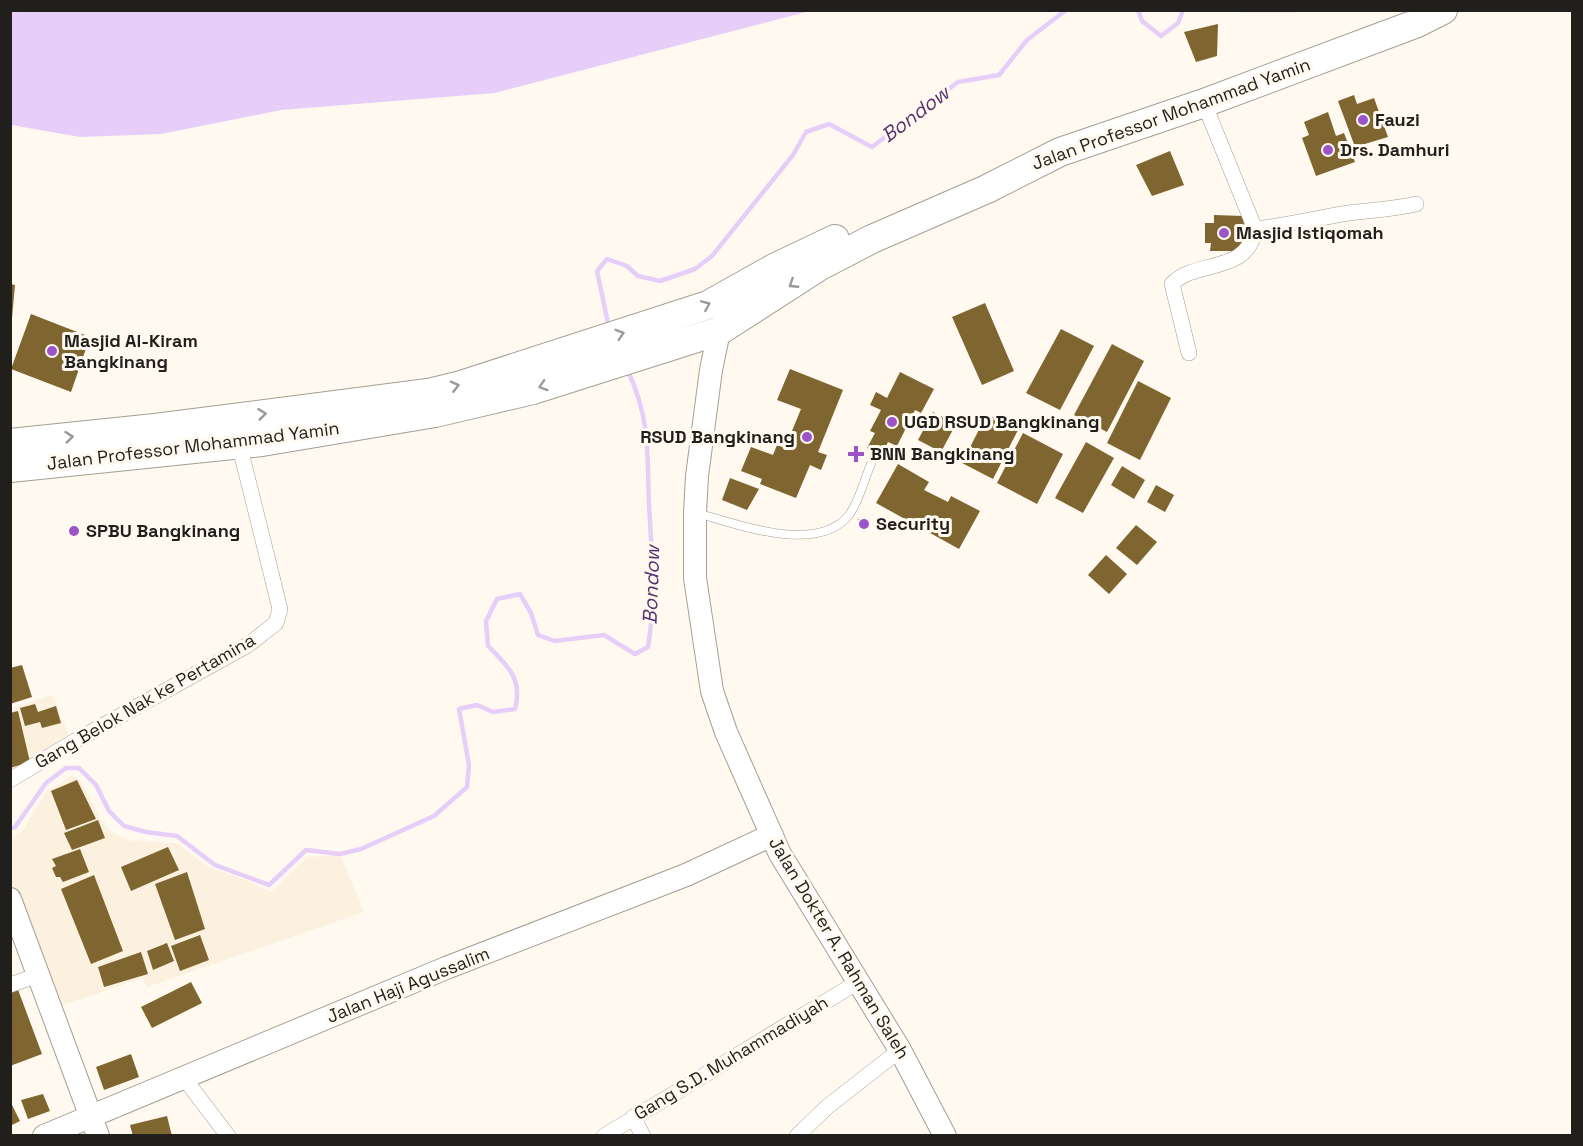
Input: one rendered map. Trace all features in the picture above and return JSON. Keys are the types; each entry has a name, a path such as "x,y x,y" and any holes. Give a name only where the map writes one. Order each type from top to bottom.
{"highway":[{"name":"Jalan Professor Mohammad Yamin","path":"10,468 428,393 594,356 653,337 774,268 922,198 1062,139 1208,88 1417,10"},
{"name":"Jalan Professor Mohammad Yamin","path":"653,337 688,340 719,331 820,266 872,239 987,189 1060,152 1204,103 1415,24 1443,10"},
{"name":"Jalan Professor Mohammad Yamin","path":"10,443 157,440 239,444 435,413 533,390 594,356"}],"street":[{"path":"1189,353 1172,284 1242,255 1252,240 1255,229 1204,103"},
{"path":"1255,229 1289,226 1345,214 1394,209 1416,204"},
{"name":"Jalan Dokter A. Rahman Saleh","path":"719,331 711,370 697,476 695,513 695,578 712,691 726,732 772,835 900,1050 945,1136"},
{"path":"688,340 711,370"},
{"name":"Gang Belok Nak ke Pertamina","path":"10,780 75,741 248,645 276,623 280,609 239,444"},
{"name":"Jalan Haji Agussalim","path":"44,1136 94,1126 184,1078 446,968 686,875 772,835"},
{"path":"10,899 94,1126"},
{"path":"10,985 38,975"},
{"name":"Gang S.D. Muhammadiyah","path":"604,1136 858,982"},
{"path":"797,1136 827,1107 900,1050"},
{"path":"184,1078 228,1136"},
{"path":"633,1117 643,1136"}],"lane":[{"path":"695,513 787,535 816,533 840,523 850,514 871,464"}],"shaded area":[{"path":"10,11 810,11 495,93 281,110 161,134 80,137 11,125"},
{"path":"52,695 71,740 10,778 10,709"},
{"path":"73,775 82,783 101,819 112,833 133,841 176,843 208,867 271,892 308,857 340,855 364,912 147,987 143,978 57,1007 11,883 11,839 23,830 47,791"}],"building":[{"path":"1218,24 1217,56 1196,62 1184,32"},
{"name":"Fauzi","path":"1354,95 1357,104 1374,98 1388,137 1355,147 1338,101"},
{"name":"Drs. Damhuri","path":"1328,112 1336,136 1344,133 1355,162 1316,176 1302,138 1309,135 1304,122"},
{"path":"1170,151 1184,185 1152,196 1136,165"},
{"name":"Masjid Istiqomah","path":"1214,215 1244,216 1243,251 1210,251 1211,243 1205,243 1205,223 1214,223"},
{"path":"10,284 15,285 12,318 10,318"},
{"path":"985,303 1014,371 982,385 952,317"},
{"name":"Masjid Al-Kiram Bangkinang","path":"31,314 90,337 71,392 11,369"},
{"path":"1061,329 1094,346 1060,410 1026,393"},
{"path":"1112,344 1144,361 1107,432 1074,415"},
{"name":"RSUD Bangkinang","path":"790,369 843,390 818,452 827,455 821,470 810,465 796,498 760,484 762,479 741,471 751,447 773,455 777,445 785,448 801,409 777,400"},
{"name":"UGD RSUD Bangkinang","path":"900,372 934,389 921,413 915,410 897,446 888,442 882,455 867,448 875,433 870,431 881,410 870,405 876,392 887,398"},
{"path":"1138,381 1171,398 1140,460 1107,443"},
{"path":"933,412 956,424 941,452 918,440"},
{"path":"987,414 1018,430 993,479 962,463"},
{"path":"1023,433 1063,454 1037,504 997,483"},
{"path":"1086,442 1114,458 1083,513 1055,498"},
{"path":"898,464 929,482 924,490 948,502 951,496 980,511 959,549 876,503"},
{"path":"1122,466 1145,480 1134,499 1111,485"},
{"path":"730,478 759,489 747,510 722,500"},
{"path":"1156,485 1174,495 1165,512 1147,502"},
{"name":"Security","path":"858,519 870,520 869,528 858,528"},
{"path":"1136,525 1157,542 1137,565 1116,548"},
{"path":"1106,555 1127,574 1109,594 1088,575"},
{"path":"22,665 32,697 10,704 10,668"},
{"path":"35,704 38,712 56,706 61,723 42,728 40,722 25,726 20,708"},
{"path":"18,711 30,762 10,768 10,713"},
{"path":"77,780 96,819 66,830 51,791"},
{"path":"98,820 105,838 72,850 64,833"},
{"path":"168,847 179,870 131,891 121,867"},
{"path":"80,849 89,872 63,882 60,877 56,877 52,868 56,866 52,859"},
{"path":"187,872 205,929 175,940 155,884"},
{"path":"94,875 123,951 91,964 61,889"},
{"path":"200,935 209,960 180,971 171,946"},
{"path":"167,943 174,961 153,970 147,951"},
{"path":"141,952 148,974 104,987 98,967"},
{"path":"191,982 202,1003 152,1028 141,1007"},
{"path":"17,987 42,1054 10,1066 10,990"},
{"path":"131,1054 139,1077 104,1090 96,1067"},
{"path":"43,1094 50,1111 28,1119 21,1100"},
{"path":"10,1101 20,1121 10,1126"},
{"path":"167,1116 172,1136 133,1136 130,1125"}],"waterway":[{"name":"Bondow","path":"609,328 597,271 607,259 627,266 638,276 660,281 695,269 712,256 793,155 806,132 829,124 872,147 958,82 999,75 1027,40 1066,10"},
{"name":"Bondow","path":"1138,10 1142,21 1161,36 1178,23 1183,10"},
{"name":"Bondow","path":"1238,10 1295,10"},
{"name":"Bondow","path":"10,829 15,827 46,783 66,768 79,768 96,785 109,811 124,826 146,832 177,836 215,865 269,885 306,850 340,854 361,849 434,816 467,787 469,765 459,709 477,705 493,712 515,709 517,698 515,681 502,660 488,646 486,621 497,599 520,594 531,613 538,635 554,641 604,635 635,654 648,647 653,576 648,454 641,406 628,371"}],"place":[{"name":"Fauzi","path":"1363,120"},
{"name":"Drs. Damhuri","path":"1328,150"},
{"name":"Masjid Istiqomah","path":"1224,233"},
{"name":"Masjid Al-Kiram Bangkinang","path":"52,351"},
{"name":"UGD RSUD Bangkinang","path":"892,422"},
{"name":"RSUD Bangkinang","path":"807,437"},
{"name":"BNN Bangkinang","path":"856,454"},
{"name":"Security","path":"864,524"},
{"name":"SPBU Bangkinang","path":"74,531"}]}
